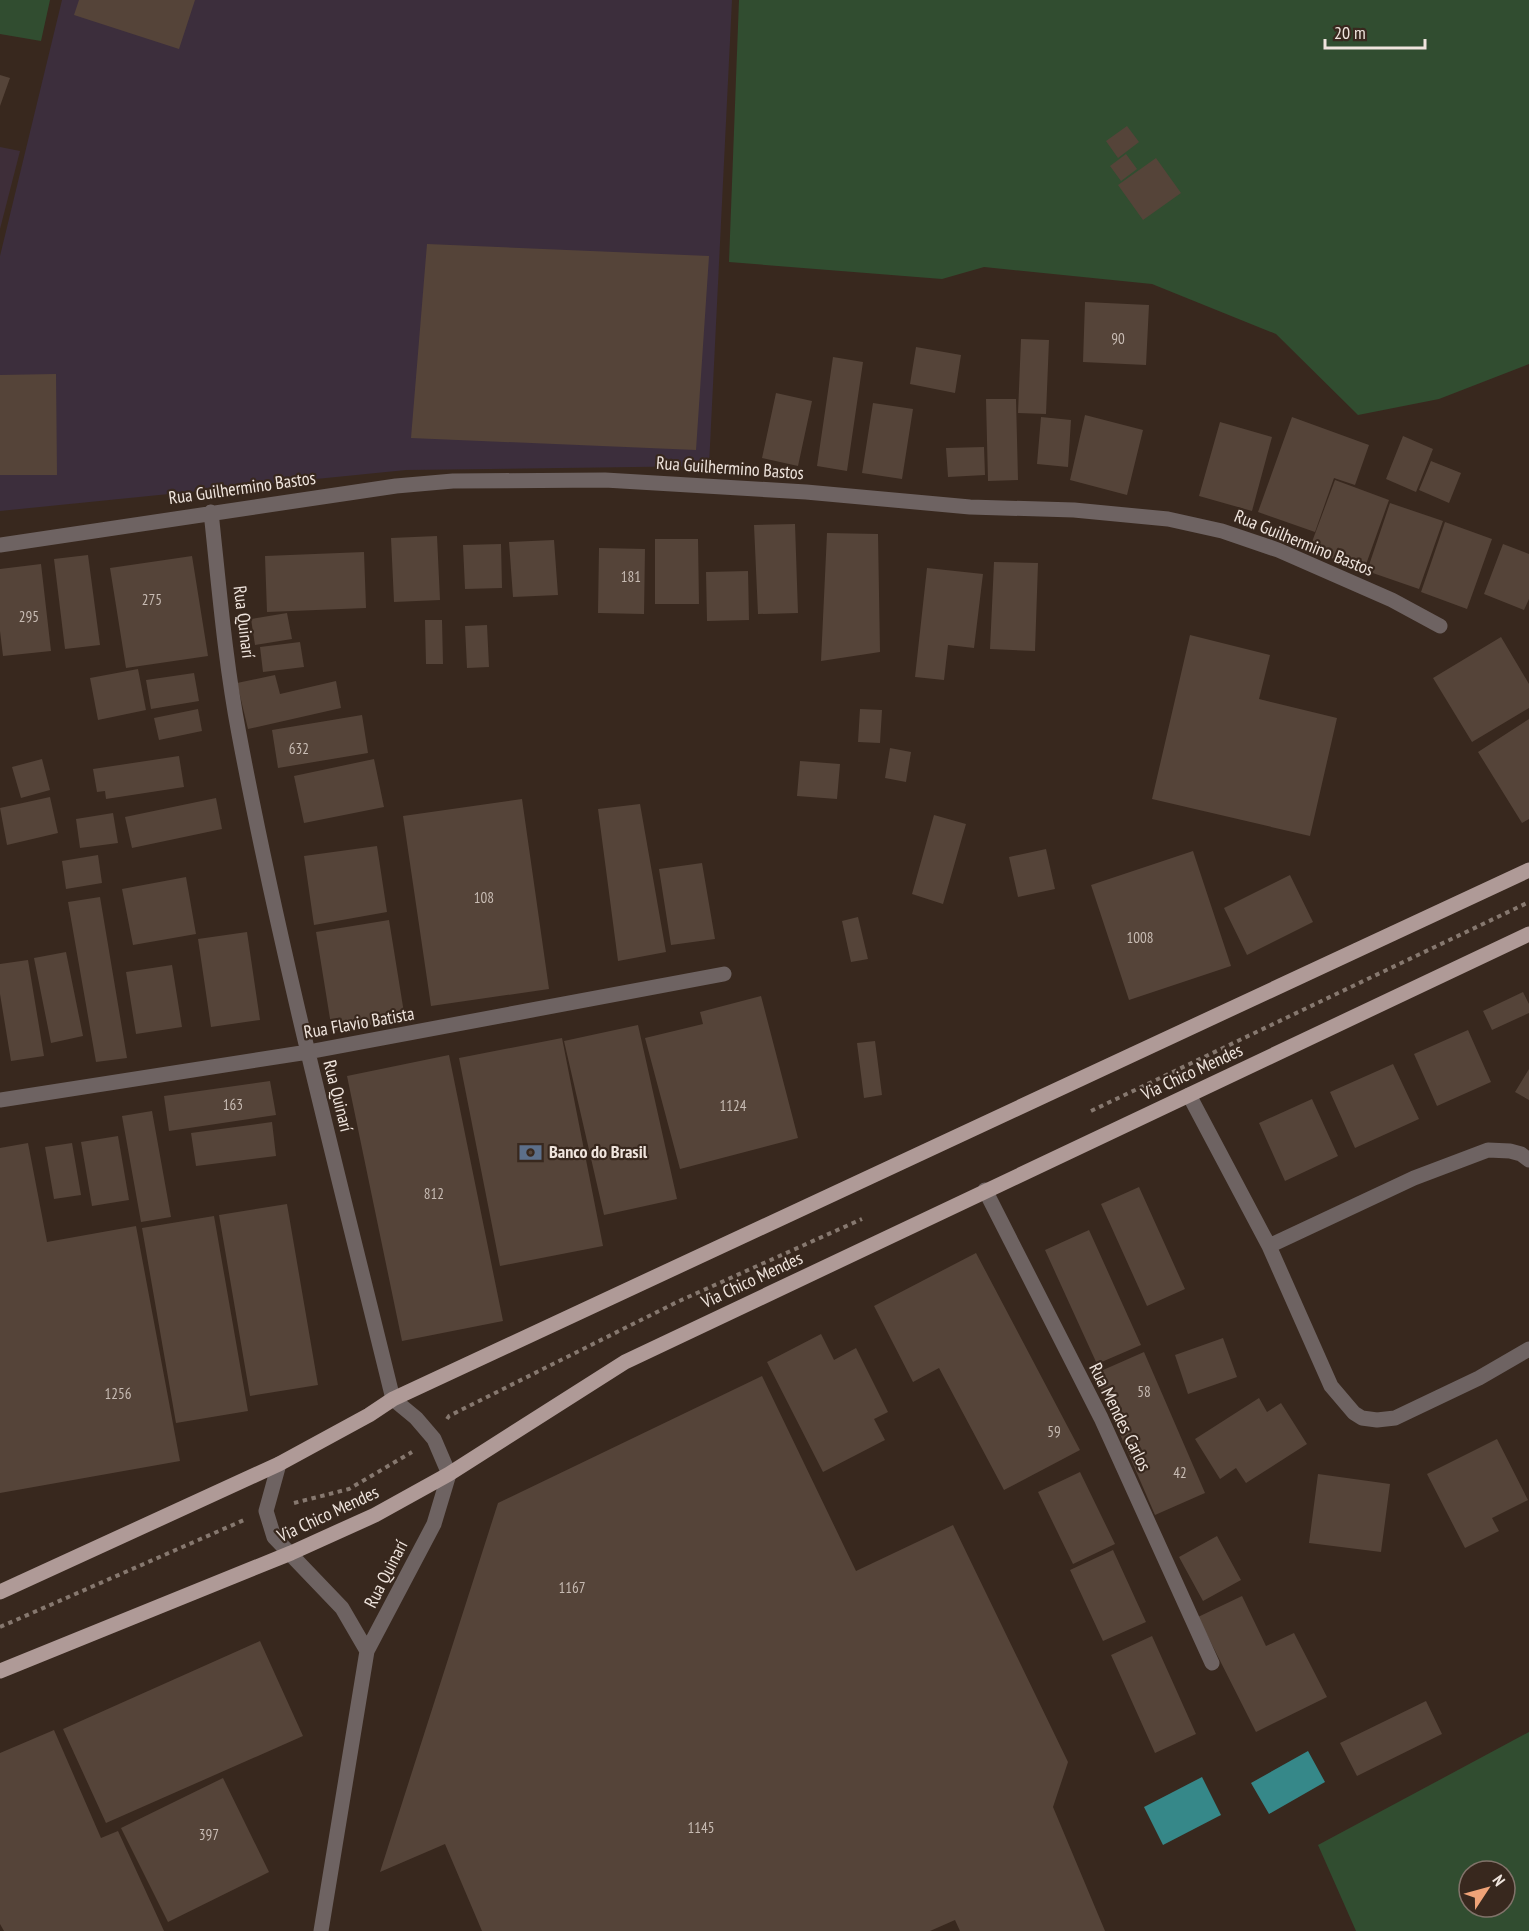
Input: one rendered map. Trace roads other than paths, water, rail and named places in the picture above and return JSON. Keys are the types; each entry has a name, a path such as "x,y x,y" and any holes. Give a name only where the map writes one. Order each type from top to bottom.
{"main road":[{"path":"0,1592 279,1464 369,1415 393,1399 1529,870"},
{"name":"Via Chico Mendes","path":"0,1671 291,1553 375,1515 449,1474 625,1362 1529,934"}],"street":[{"name":"Rua Guilhermino Bastos","path":"0,545 396,486 494,480 616,481 806,492 970,507 1074,510 1168,519 1222,531 1278,550 1392,600 1440,627"},
{"name":"Rua Quinarí","path":"212,512 223,621 238,732 308,1052 393,1399"},
{"name":"Rua Flavio Batista","path":"0,1100 308,1052 724,974"},
{"path":"1189,1095 1269,1246 1332,1386 1346,1405 1362,1418 1377,1420 1395,1418 1479,1378 1529,1349"},
{"path":"1269,1246 1414,1178 1488,1150 1510,1151 1521,1154 1529,1160"},
{"name":"Rua Mendes Carlos","path":"985,1190 1101,1418 1212,1664"},
{"path":"393,1399 416,1418 434,1439 449,1474"},
{"name":"Rua Quinarí","path":"279,1464 266,1511 274,1537 342,1608 367,1651"},
{"name":"Rua Quinarí","path":"321,1931 367,1651 434,1524 449,1474"}],"water":[{"path":"1308,1751 1325,1782 1269,1814 1251,1783"},
{"path":"1202,1777 1221,1815 1163,1845 1144,1807"}],"place":[{"name":"Banco do Brasil","path":"531,1152"}]}
